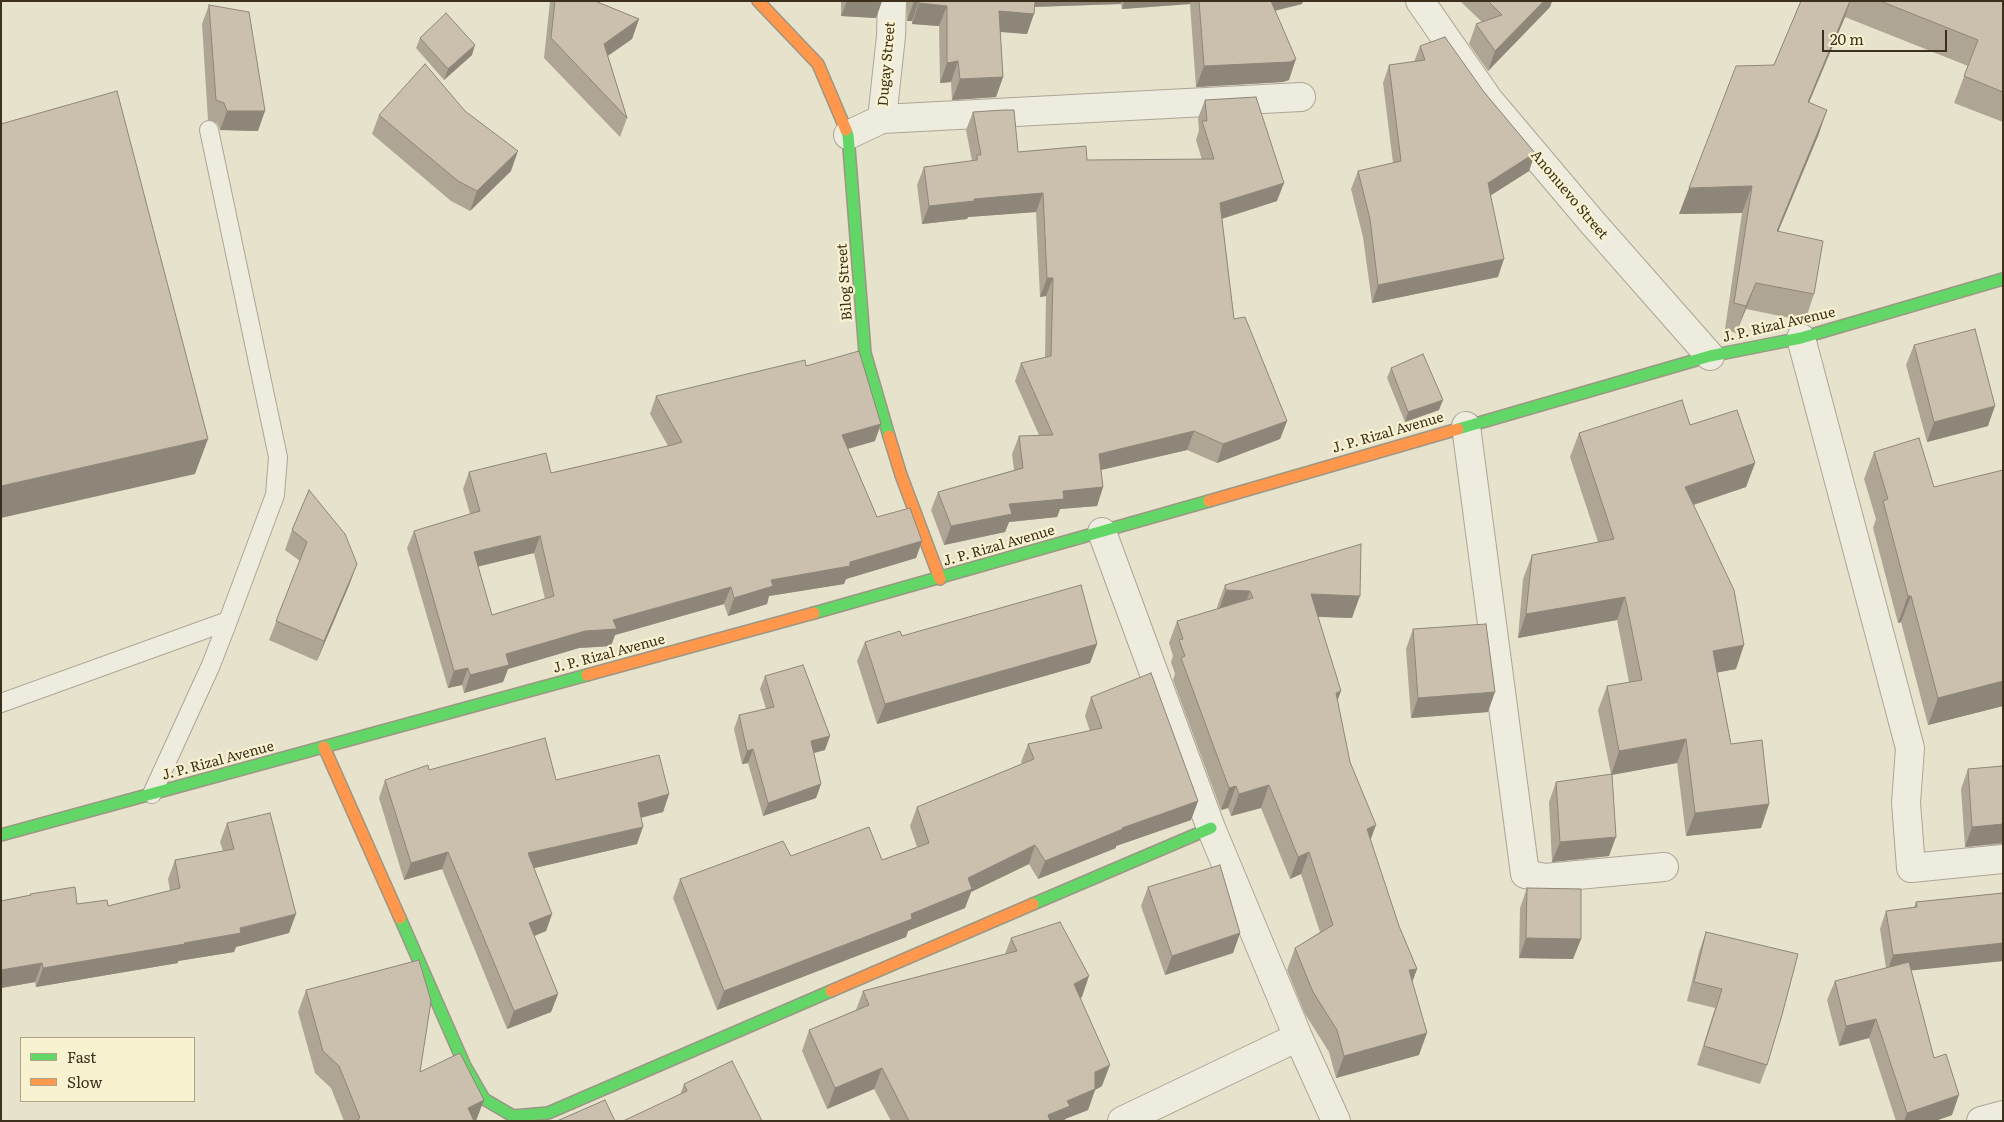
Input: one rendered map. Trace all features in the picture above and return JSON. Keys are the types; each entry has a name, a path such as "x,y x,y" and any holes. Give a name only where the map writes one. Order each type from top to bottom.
{"main road":[{"name":"Bilog Street","path":"758,1 818,64 848,135 865,353 900,475 940,579"},
{"name":"J. P. Rizal Avenue","path":"1,834 324,748 940,579 1710,356 1801,338 2003,278"},
{"path":"324,748 465,1066 484,1099 513,1116 548,1113 1211,828"}],"street":[{"name":"Dugay Street","path":"848,135 882,119 891,36 892,1"},
{"name":"Anonuevo Street","path":"1420,1 1489,100 1592,222 1710,356"},
{"path":"882,119 1301,97"},
{"path":"1801,338 1910,748 1906,803 1911,868 2003,859"},
{"path":"1466,426 1526,874 1545,878 1664,867"},
{"path":"1102,532 1211,828 1298,1037 1336,1121"},
{"path":"1122,1121 1298,1037"},
{"path":"1981,1121 2003,1116"}],"lane":[{"path":"152,794 211,665 275,495 278,457 209,130"},
{"path":"1,702 228,621"}],"building":[{"path":"555,1 595,1 639,19 604,44 627,118 551,38"},
{"path":"919,1 1035,1 1034,14 999,11 1003,77 960,79 958,61 947,63 947,6 919,3"},
{"path":"1199,1 1271,1 1296,59 1290,62 1204,66"},
{"path":"1488,1 1544,1 1495,51 1476,24 1502,15"},
{"path":"1801,1 1850,1 1808,102 1827,110 1777,231 1823,241 1814,294 1756,283 1746,306 1734,303 1752,186 1689,188 1736,66 1774,65"},
{"path":"1880,1 2003,1 2003,92 1964,76 1978,40"},
{"path":"209,5 249,12 265,111 227,111 224,103 216,100"},
{"path":"446,13 475,45 448,69 420,38"},
{"path":"1445,37 1484,92 1535,153 1488,183 1504,259 1378,285 1370,219 1358,171 1401,161 1389,65 1425,60 1420,46"},
{"path":"425,64 465,111 518,151 477,191 458,181 379,115"},
{"path":"117,91 208,439 1,486 1,124"},
{"path":"1256,97 1284,183 1220,203 1234,319 1245,317 1287,421 1223,444 1194,431 1099,454 1103,487 1063,491 1064,499 1009,504 1012,514 951,526 938,492 1023,468 1019,436 1053,435 1021,363 1051,356 1053,278 1047,278 1043,193 974,199 974,201 929,206 924,167 977,160 977,155 981,155 973,112 1004,110 1014,110 1018,152 1086,146 1087,160 1214,159 1202,121 1207,121 1205,100"},
{"path":"1975,329 1995,406 1934,422 1914,345"},
{"path":"859,351 881,424 842,435 877,517 910,508 922,541 850,562 850,566 771,580 773,586 734,598 731,587 613,620 617,629 585,631 506,654 509,665 470,675 468,668 454,671 414,531 480,511 469,472 546,453 551,473 682,442 656,396 805,360 806,366","holes":["540,536 554,596 492,615 474,552"]},
{"path":"1423,354 1443,400 1408,412 1391,368"},
{"path":"1682,400 1690,425 1737,410 1755,463 1685,487 1734,590 1744,645 1713,651 1731,744 1762,740 1769,804 1695,813 1686,739 1619,751 1607,686 1642,680 1625,597 1526,614 1532,555 1614,539 1579,433"},
{"path":"1919,438 1934,487 2003,470 2003,681 1938,698 1883,501 1888,499 1874,452"},
{"path":"309,490 345,534 357,564 324,641 276,621 307,542 292,530"},
{"path":"1361,544 1360,596 1311,594 1341,691 1336,693 1350,762 1376,825 1367,829 1399,926 1417,969 1409,970 1427,1033 1344,1056 1337,1030 1313,992 1295,948 1333,925 1309,852 1298,857 1269,785 1239,794 1236,786 1229,788 1181,658 1185,656 1179,640 1183,639 1177,621 1253,598 1250,591 1226,590 1225,585"},
{"path":"1081,585 1097,644 885,704 865,642 900,631 902,636"},
{"path":"1486,624 1495,692 1418,698 1413,629"},
{"path":"803,665 830,736 811,741 821,784 768,803 753,749 747,751 739,715 774,707 765,676"},
{"path":"1151,673 1198,801 1122,828 1045,861 1035,845 968,878 972,889 911,914 912,919 724,991 680,879 783,841 791,856 869,827 882,860 929,843 917,807 1034,759 1028,744 1102,728 1091,697"},
{"path":"545,738 556,780 659,755 669,794 638,803 643,827 528,853 552,914 529,923 558,994 514,1011 448,852 411,863 385,780 428,765 429,770"},
{"path":"2003,766 2003,824 1972,827 1968,769"},
{"path":"1612,774 1616,837 1560,842 1556,782"},
{"path":"270,813 296,914 240,928 241,933 185,944 43,968 42,963 1,970 1,901 75,887 77,904 107,900 108,906 180,888 175,860 234,849 227,823"},
{"path":"1220,865 1240,933 1172,956 1148,887"},
{"path":"1527,888 1581,889 1581,939 1526,938"},
{"path":"2003,893 2003,943 1893,955 1886,911 1917,907 1916,902"},
{"path":"1060,922 1089,976 1074,984 1110,1065 1095,1072 1095,1089 1067,1101 1070,1106 1048,1115 1050,1121 909,1121 882,1068 835,1088 809,1030 869,1005 863,991 1017,951 1011,938"},
{"path":"1706,932 1798,954 1767,1065 1704,1046 1722,989 1694,982"},
{"path":"419,960 431,1001 420,1072 460,1053 484,1100 468,1108 474,1121 356,1121 360,1118 339,1066 323,1051 306,990"},
{"path":"1909,962 1934,1058 1946,1054 1959,1095 1907,1113 1876,1019 1846,1026 1835,981"},
{"path":"732,1061 762,1121 623,1121 687,1091 684,1084"},
{"path":"605,1100 615,1121 557,1121"}],"traffic: fast":[{"path":"846,130 848,135 865,353 889,436"},
{"path":"1458,429 1710,356 1801,338 2003,279"},
{"path":"814,613 1209,501"},
{"path":"1,835 587,675"},
{"path":"1033,904 1211,828"},
{"path":"400,918 465,1066 484,1099 513,1116 548,1113 831,991"}],"traffic: slow":[{"path":"758,1 818,64 846,130"},
{"path":"1209,501 1458,429"},
{"path":"889,436 901,475 940,579"},
{"path":"587,675 814,613"},
{"path":"324,747 400,918"},
{"path":"831,991 1033,904"}]}
